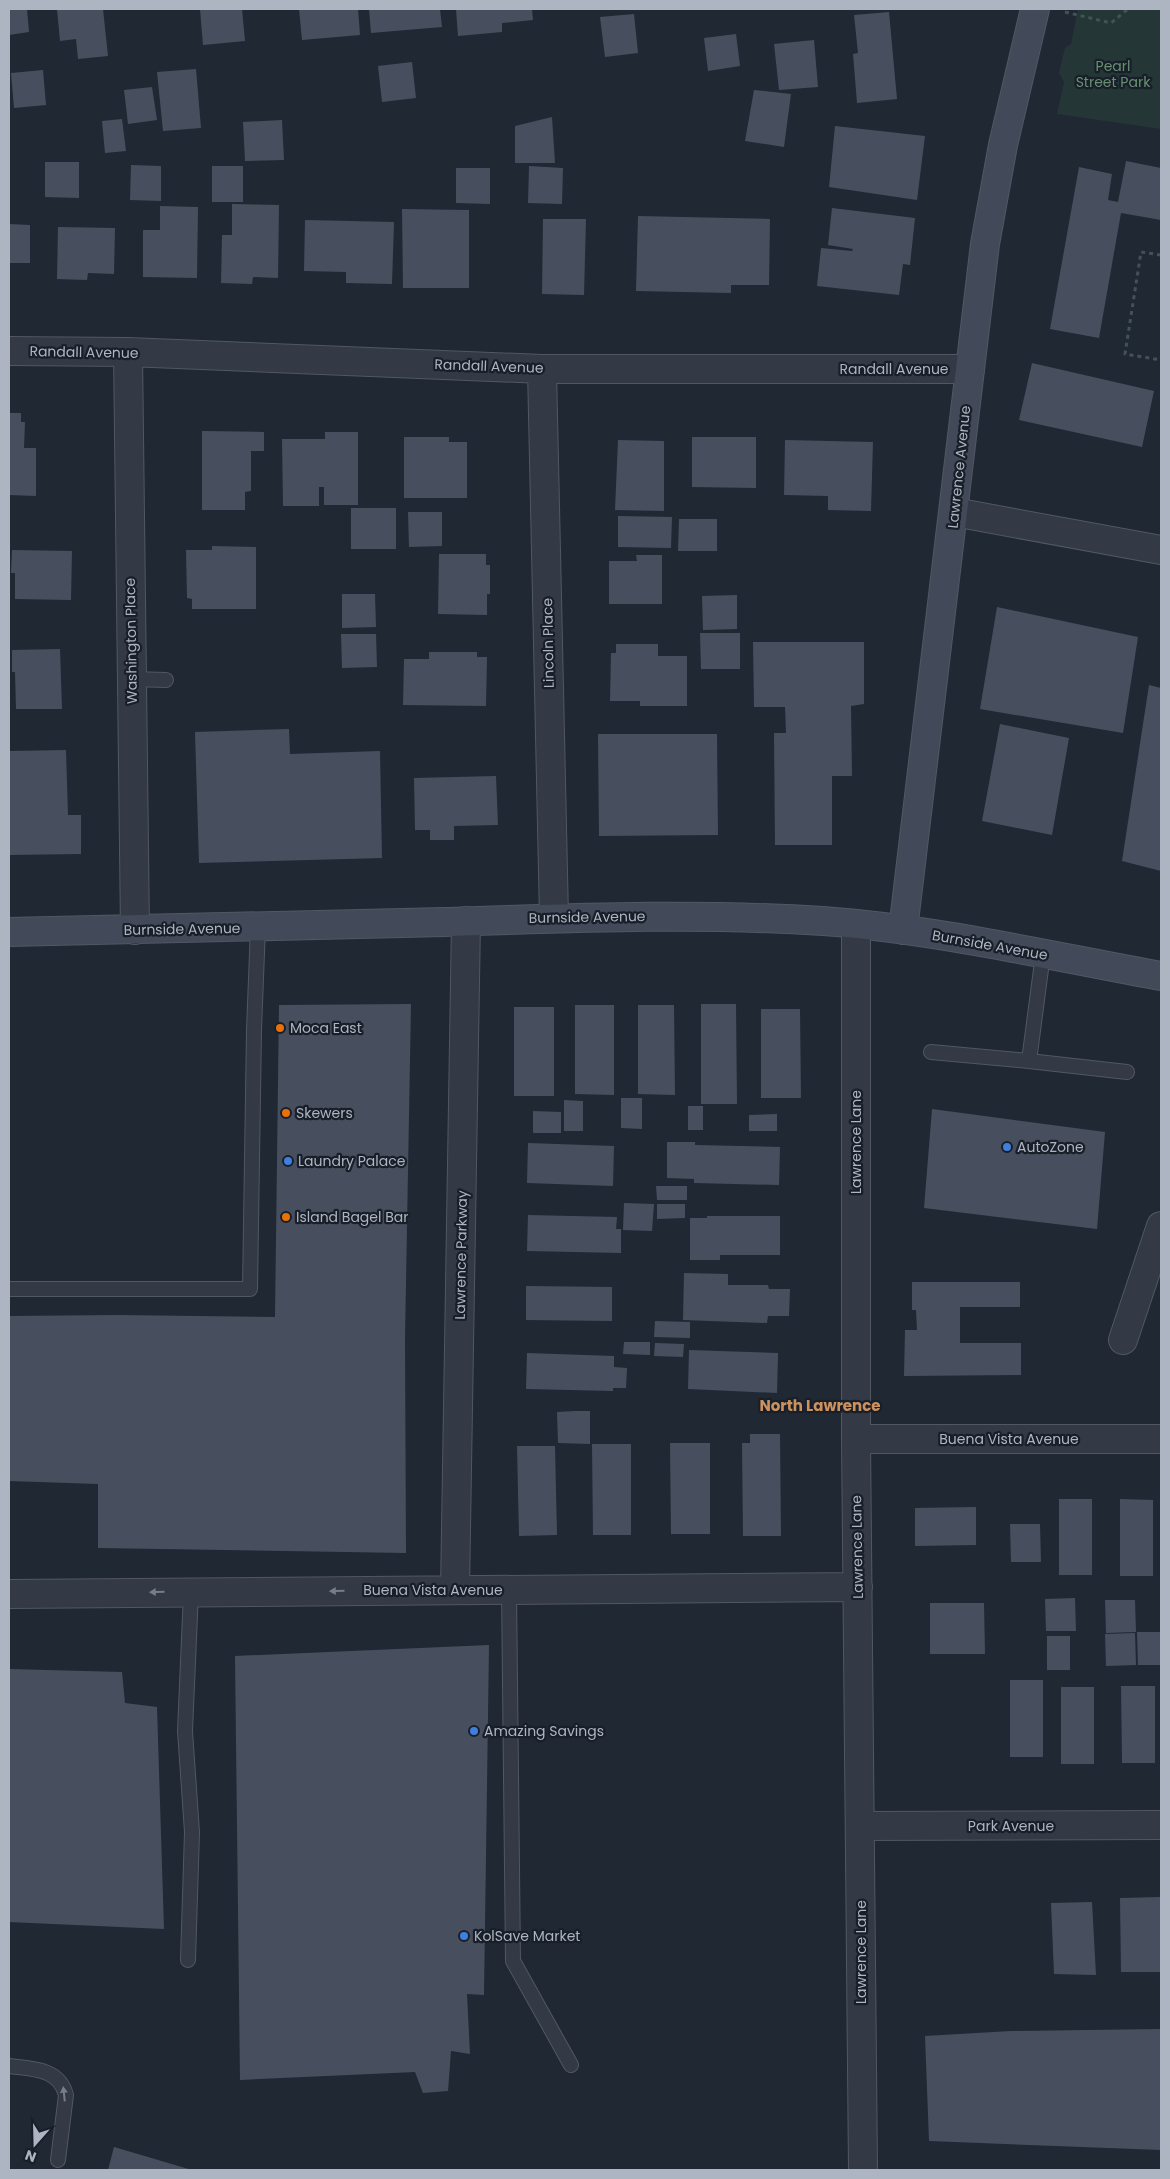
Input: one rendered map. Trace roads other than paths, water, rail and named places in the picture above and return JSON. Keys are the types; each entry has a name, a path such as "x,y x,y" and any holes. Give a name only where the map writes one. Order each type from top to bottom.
{"main road":[{"name":"Lawrence Avenue","path":"903,930 985,244 1003,145 1047,10"},
{"name":"Burnside Avenue","path":"9,932 658,916 856,924 903,930 1161,976"}],"street":[{"name":"Randall Avenue","path":"9,351 128,352 542,369 970,369"},
{"name":"Washington Place","path":"128,352 135,930"},
{"name":"Lincoln Place","path":"542,369 554,918"},
{"path":"954,512 1161,550"},
{"name":"Lawrence Parkway","path":"455,1590 466,921"},
{"name":"Lawrence Lane","path":"856,924 856,1439 863,2170"},
{"path":"1123,1340 1161,1226"},
{"name":"Buena Vista Avenue","path":"856,1439 1161,1439"},
{"name":"Buena Vista Avenue","path":"9,1594 858,1586"},
{"name":"Park Avenue","path":"860,1826 1161,1825"}],"lane":[{"path":"132,679 166,680"},
{"path":"9,1289 250,1289 254,1030 258,927"},
{"path":"1029,1061 1043,954"},
{"path":"931,1052 1127,1072"},
{"path":"508,1590 513,1961 571,2065"},
{"path":"188,1960 192,1832 185,1731 191,1592"},
{"path":"9,2066 49,2073 59,2079 64,2087 66,2094 58,2160"}],"place":[{"name":"Moca East","path":"280,1028"},
{"name":"Skewers","path":"286,1113"},
{"name":"AutoZone","path":"1007,1147"},
{"name":"Laundry Palace","path":"288,1161"},
{"name":"Island Bagel Bar","path":"286,1217"},
{"name":"Amazing Savings","path":"474,1731"},
{"name":"KolSave Market","path":"464,1936"}],"district":[{"name":"North Lawrence","path":"820,1405"}],"park label":[{"name":"Pearl Street Park","path":"1113,74"}]}
